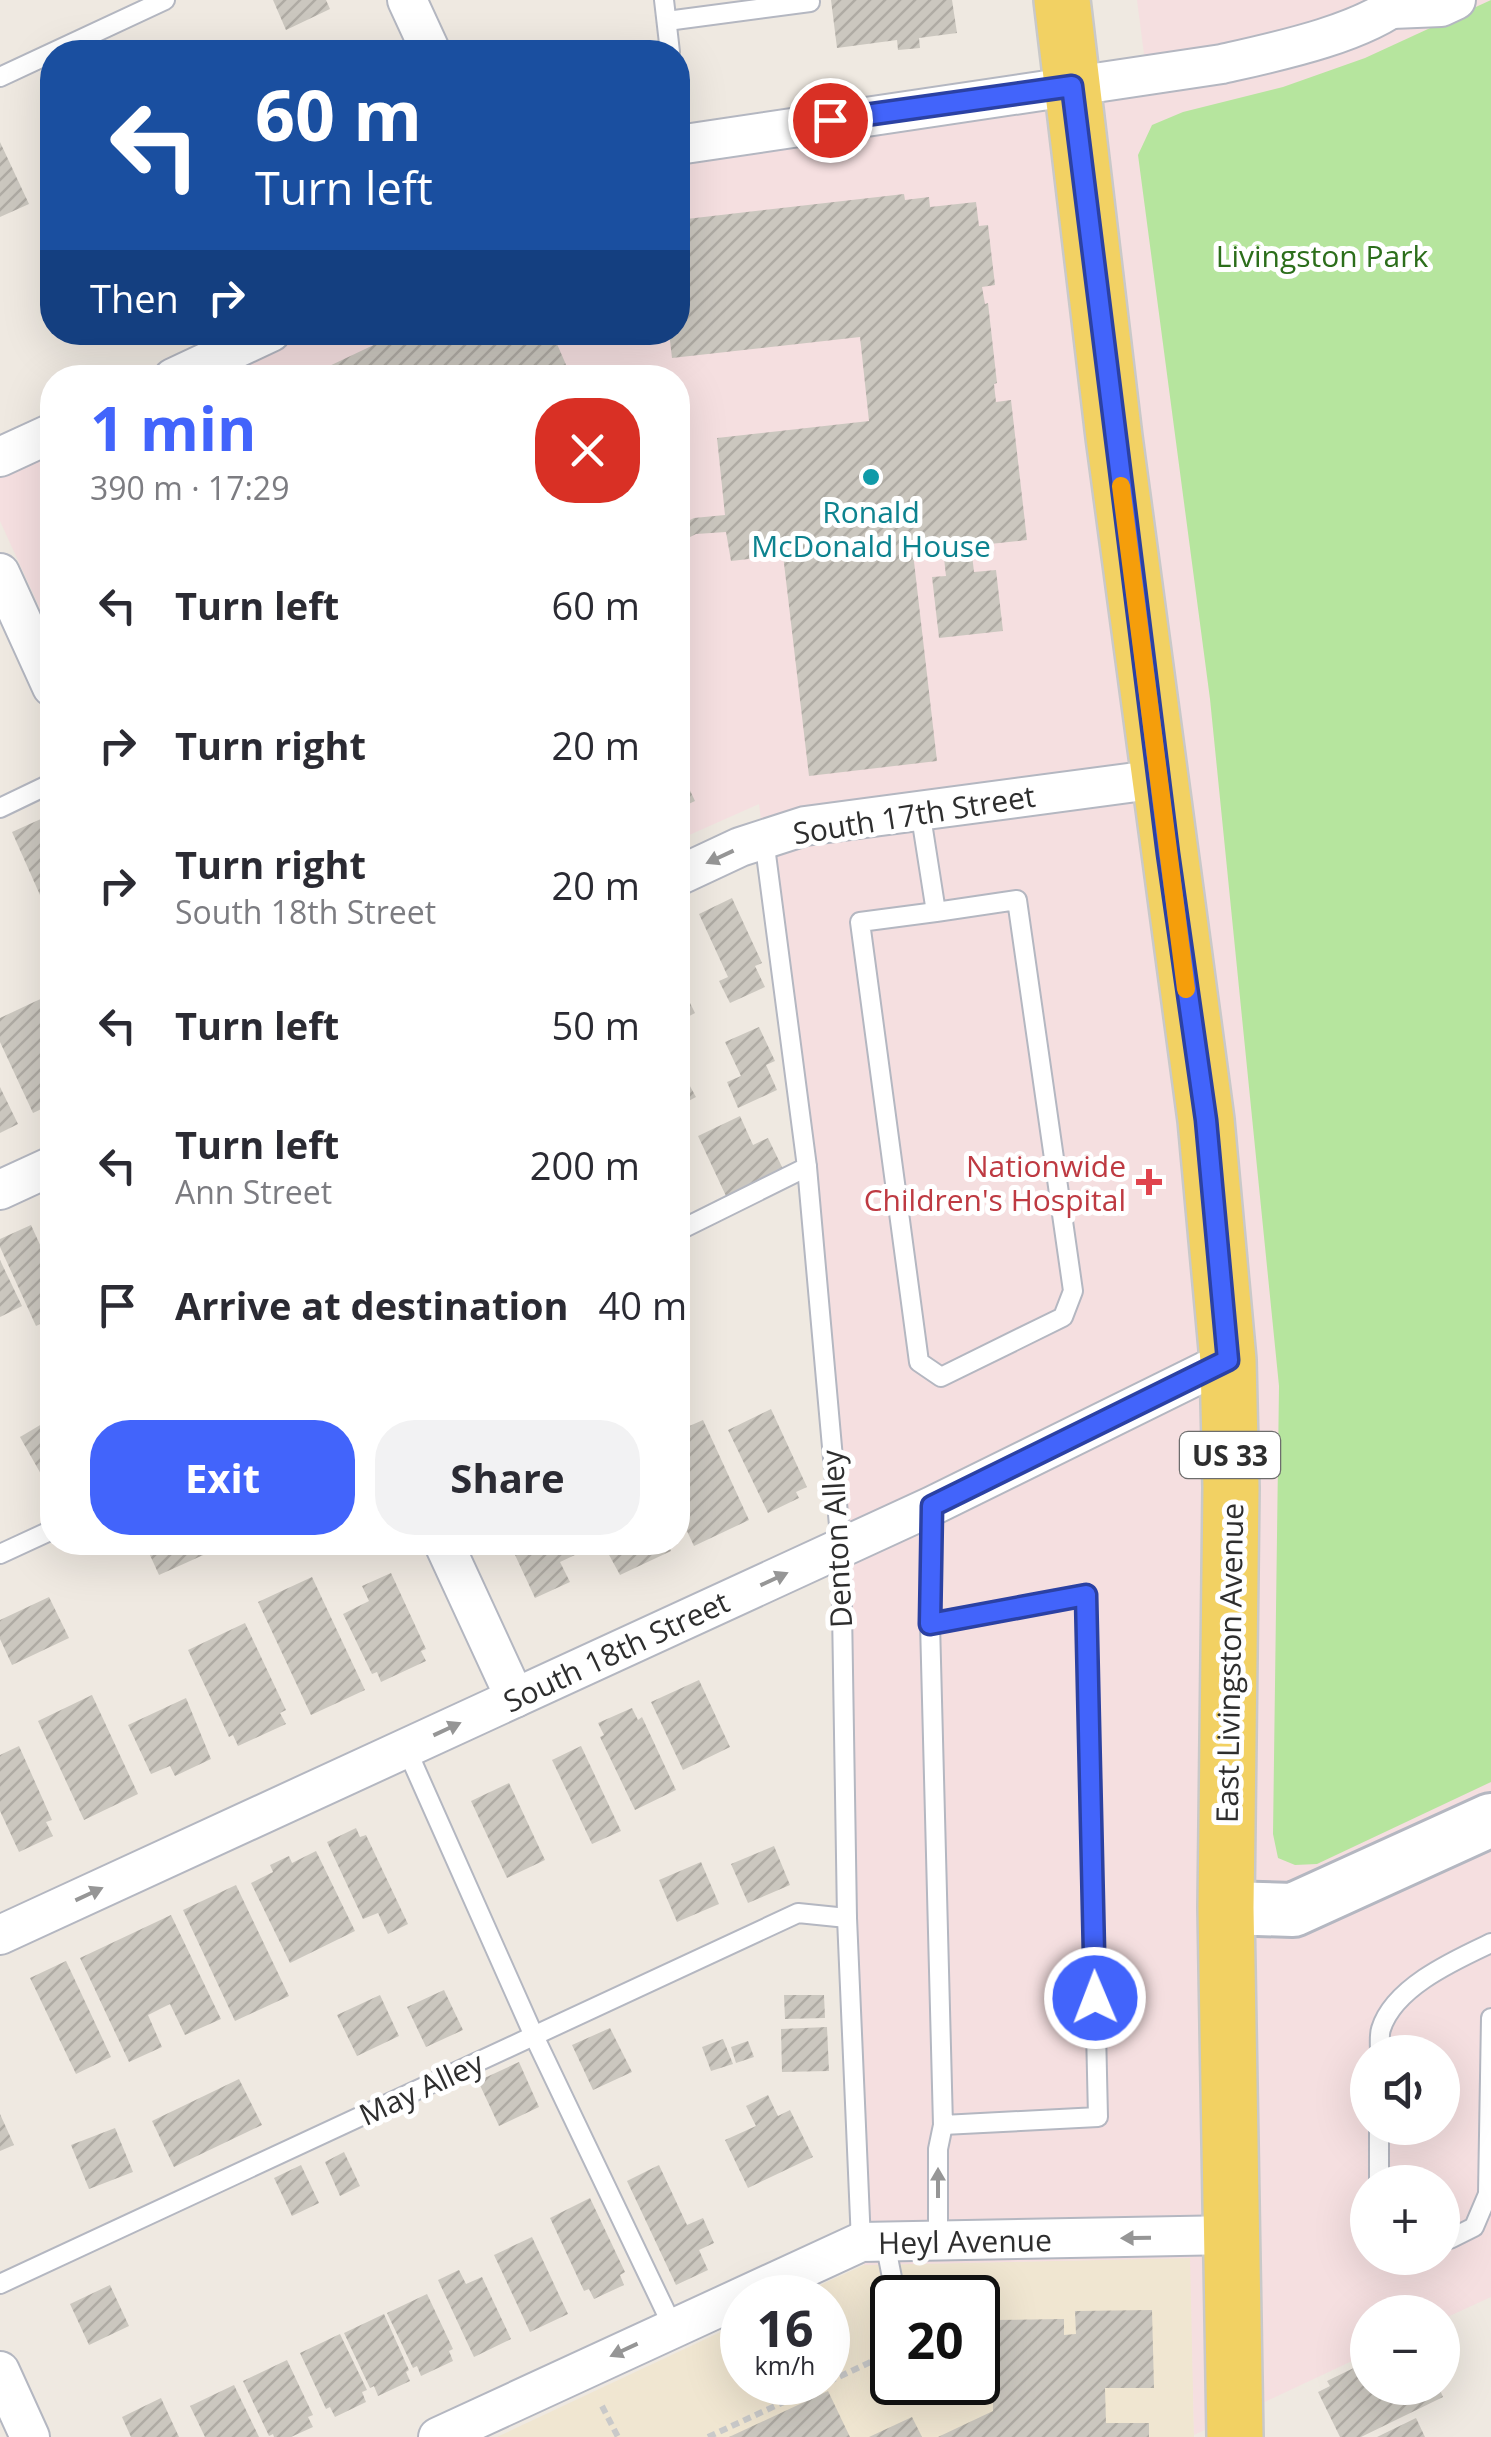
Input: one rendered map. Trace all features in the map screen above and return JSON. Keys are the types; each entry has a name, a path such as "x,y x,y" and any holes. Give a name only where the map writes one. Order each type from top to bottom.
{"main road":[{"name":"East Livingston Avenue","path":"1062,0 1159,779 1206,1120 1228,1360 1231,1488 1226,1908 1235,2437"}],"street":[{"path":"407,0 425,40"},
{"path":"690,132 1159,75 1282,50 1398,5 1441,7 1456,0"},
{"path":"200,365 243,345"},
{"path":"0,457 40,439"},
{"path":"0,573 40,661"},
{"name":"South 17th Street","path":"690,871 805,826 1159,779"},
{"path":"0,1190 40,1172"},
{"name":"South 18th Street","path":"0,1935 932,1506 1228,1360"},
{"path":"449,1555 514,1698"},
{"path":"1226,1908 1293,1910 1491,1820"},
{"name":"Heyl Avenue","path":"438,2437 673,2327 873,2242 1234,2236"},
{"path":"0,2371 30,2437"}],"lane":[{"path":"79,40 165,0"},
{"path":"664,0 669,40"},
{"path":"667,21 810,2"},
{"path":"0,77 40,58"},
{"path":"0,808 40,789"},
{"path":"920,810 936,912"},
{"name":"Denton Alley","path":"764,839 807,1167 840,1548 847,1918 873,2242 887,2275"},
{"path":"1016,900 1073,1291 1062,1317 940,1376 919,1362 860,922 936,912 1016,900"},
{"path":"690,1225 807,1167"},
{"path":"932,1506 930,1624 942,2125 938,2149 938,2241"},
{"path":"0,1554 40,1536"},
{"path":"930,1624 1086,1595 1098,2118 942,2125"},
{"path":"406,1748 534,2036 673,2327"},
{"name":"May Alley","path":"0,2284 798,1913 847,1918"},
{"path":"1380,2035 1380,2029 1404,1995 1437,1969 1491,1943"},
{"path":"1460,2234 1474,2227 1488,2194 1491,2018"}],"path":[{"path":"708,2437 777,2405"}],"shaded area":[{"name":"Nationwide Children's Hospital","path":"1137,0 1491,0 1491,2297 1460,2311 1460,2295 1350,2295 1350,2362 1194,2435 1190,2258 864,2265 849,1524 759,804 690,835 690,365 216,365 256,345 690,345 690,131 712,121 1145,62"},
{"path":"40,452 40,609 0,521 0,473"},
{"path":"1191,2258 1194,2437 497,2437 720,2332 720,2405 850,2405 850,2275 842,2275 864,2265"}],"green space":[{"name":"Livingston Park","path":"1491,0 1491,1782 1317,1864 1295,1865 1278,1858 1273,1834 1279,1386 1210,699 1138,155 1152,125 1183,112 1283,87 1365,58"}],"building":[{"path":"273,0 326,0 330,9 286,30"},
{"path":"831,0 952,0 957,33 919,38 920,48 898,50 897,40 837,48"},
{"path":"0,142 29,204 0,217"},
{"name":"Ronald McDonald House","path":"904,194 905,200 929,197 930,207 976,202 979,226 988,225 995,285 982,287 985,304 988,303 996,402 1011,400 1027,540 971,546 974,572 996,570 1003,631 939,638 932,577 946,576 943,549 913,553 937,761 809,776 783,555 731,561 726,532 690,537 690,520 725,515 717,438 869,421 860,337 672,358 670,345 690,345 690,219"},
{"path":"374,345 557,345 566,365 331,365"},
{"path":"40,819 40,895 12,832"},
{"path":"732,898 762,963 755,966 765,987 730,1003 719,981 728,977 699,914"},
{"path":"40,999 40,1110 33,1113 0,1042 0,1018"},
{"path":"759,1027 775,1061 766,1065 777,1090 738,1108 727,1082 741,1076 725,1042"},
{"path":"0,1087 18,1124 0,1133"},
{"path":"740,1116 753,1145 768,1138 783,1169 726,1196 698,1136"},
{"path":"31,1225 40,1245 40,1324 36,1326 0,1247 0,1239"},
{"path":"0,1260 22,1306 0,1317"},
{"path":"771,1409 807,1487 796,1492 799,1498 768,1513 728,1430"},
{"path":"703,1420 749,1520 694,1546 690,1538 690,1426"},
{"path":"40,1425 40,1472 20,1437"},
{"path":"150,1555 203,1555 159,1575"},
{"path":"515,1555 575,1555 560,1562 570,1582 535,1598"},
{"path":"609,1555 662,1555 620,1575"},
{"path":"391,1573 426,1649 421,1651 426,1661 381,1682 377,1672 372,1674 343,1614 369,1601 362,1586"},
{"path":"312,1577 365,1690 311,1715 258,1602"},
{"path":"49,1597 69,1638 12,1665 0,1639 0,1620"},
{"path":"245,1623 286,1710 280,1713 286,1724 238,1746 233,1735 229,1737 188,1650"},
{"path":"699,1680 730,1747 683,1770 651,1702"},
{"path":"92,1695 138,1794 84,1820 38,1721"},
{"path":"186,1698 211,1759 175,1776 170,1766 151,1774 128,1725"},
{"path":"632,1708 638,1720 642,1717 676,1790 635,1810 600,1737 604,1735 598,1723"},
{"path":"19,1746 52,1820 46,1822 53,1836 19,1852 0,1811 0,1755"},
{"path":"581,1746 621,1831 592,1844 552,1760"},
{"path":"509,1783 545,1860 507,1878 471,1801"},
{"path":"356,1828 360,1837 366,1835 408,1924 388,1934 378,1913 363,1919 327,1842"},
{"path":"774,1846 790,1885 748,1903 731,1864"},
{"path":"316,1851 355,1931 290,1963 251,1883 273,1872 270,1865 289,1856 292,1863"},
{"path":"701,1862 719,1904 677,1922 659,1880"},
{"path":"236,1885 289,1996 235,2021 183,1910"},
{"path":"171,1915 221,2019 185,2035 170,2004 148,2015 162,2047 129,2062 80,1958"},
{"path":"66,1961 111,2057 76,2074 30,1978"},
{"path":"444,1990 463,2030 426,2047 407,2007"},
{"path":"380,1995 399,2036 357,2056 337,2015"},
{"path":"784,1995 824,1995 825,2018 785,2019"},
{"path":"827,2027 829,2071 782,2072 781,2029"},
{"path":"610,2028 632,2072 593,2090 572,2045"},
{"path":"723,2039 733,2064 711,2071 702,2047"},
{"path":"748,2041 754,2057 736,2063 731,2047"},
{"path":"519,2062 539,2107 499,2126 478,2081"},
{"path":"239,2079 262,2125 174,2167 152,2121"},
{"path":"768,2095 778,2116 790,2110 813,2157 748,2188 725,2140 756,2126 746,2106"},
{"path":"0,2114 14,2145 0,2151"},
{"path":"115,2128 133,2172 89,2189 71,2145"},
{"path":"344,2152 360,2186 340,2196 325,2162"},
{"path":"301,2165 319,2203 292,2216 274,2178"},
{"path":"659,2165 687,2225 703,2218 714,2243 699,2250 708,2270 676,2285 627,2181"},
{"path":"590,2198 625,2272 620,2275 624,2285 594,2299 589,2289 584,2291 550,2218"},
{"path":"532,2237 568,2314 530,2332 494,2255"},
{"path":"459,2270 466,2284 482,2277 511,2339 474,2357 438,2280"},
{"path":"110,2285 129,2326 89,2345 70,2304"},
{"path":"427,2294 453,2349 449,2351 453,2361 421,2376 417,2366 413,2368 387,2313"},
{"path":"1152,2310 1154,2388 1105,2388 1106,2423 1149,2423 1149,2437 938,2437 993,2411 993,2405 1000,2405 1000,2320 1064,2319 1064,2335 1076,2334 1075,2311"},
{"path":"384,2314 409,2370 406,2372 410,2381 378,2396 374,2386 370,2388 344,2333"},
{"path":"340,2334 367,2390 362,2392 366,2402 335,2417 330,2407 326,2409 300,2353"},
{"path":"287,2360 313,2415 308,2417 313,2427 291,2437 269,2436 243,2381"},
{"path":"1350,2370 1350,2405 1427,2405 1361,2437 1340,2437 1318,2392 1330,2386 1327,2381"},
{"path":"234,2385 259,2437 205,2437 190,2406"},
{"path":"161,2398 179,2437 131,2437 122,2417"},
{"path":"798,2405 835,2405 850,2437 729,2437"},
{"path":"912,2417 922,2437 869,2437"},
{"path":"1416,2418 1425,2437 1377,2437"}],"slow traffic":[{"path":"1121,486 1186,989"}],"place":[{"name":"Ronald McDonald House","path":"871,477"},
{"name":"Nationwide Children's Hospital","path":"1149,1182"}],"route":[{"path":"830,120 1072,86 1168,854 1206,1120 1228,1360 932,1506 930,1624 1086,1595 1095,1998"}]}
